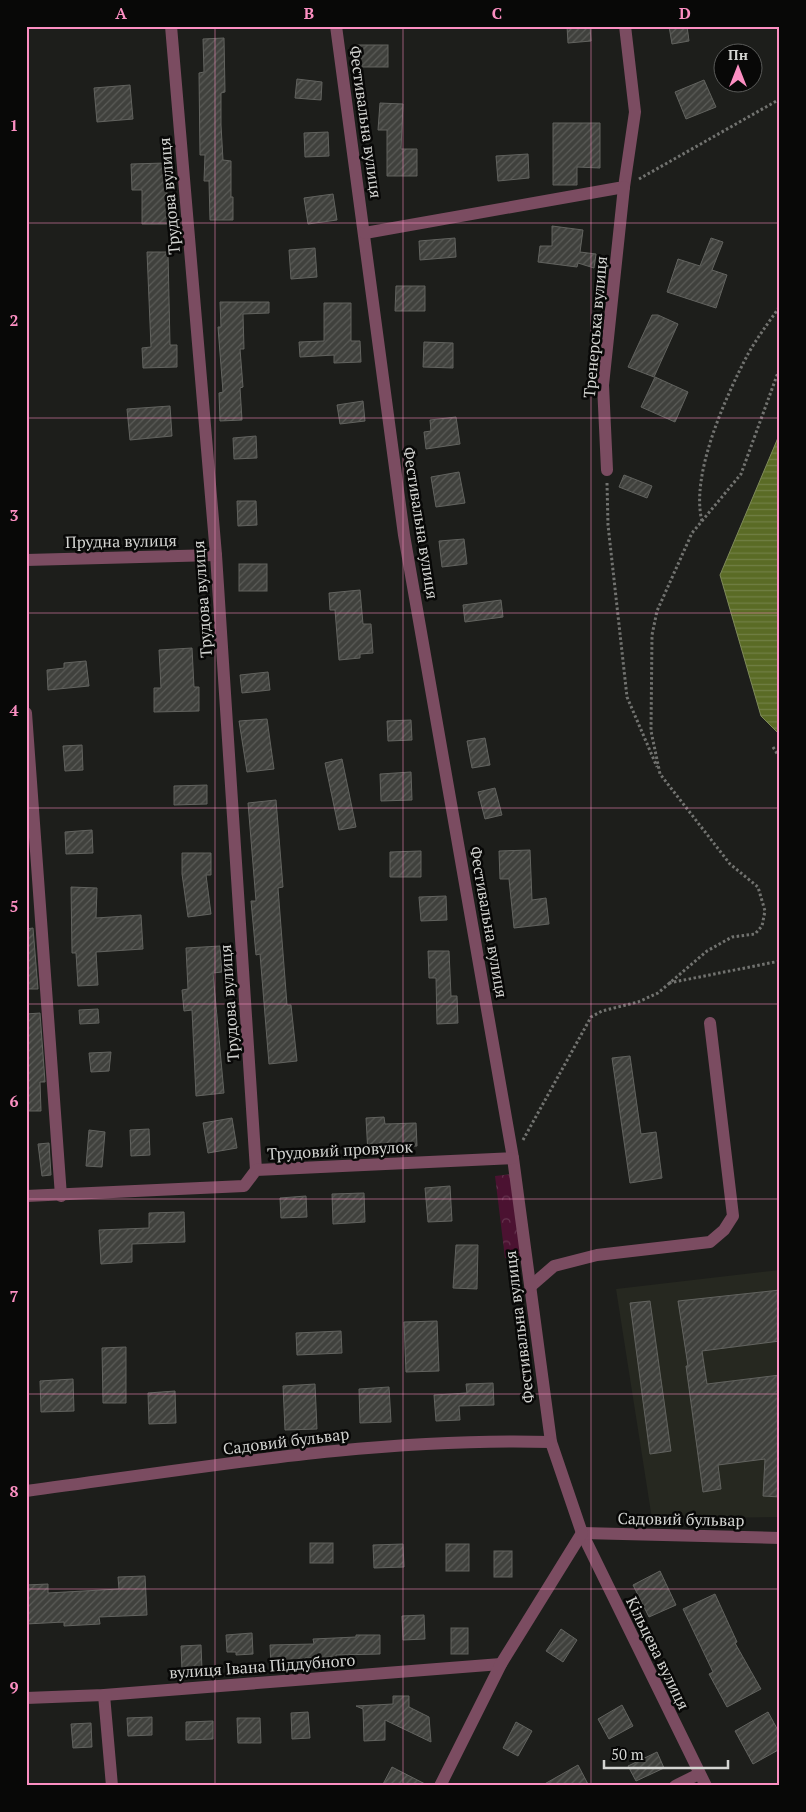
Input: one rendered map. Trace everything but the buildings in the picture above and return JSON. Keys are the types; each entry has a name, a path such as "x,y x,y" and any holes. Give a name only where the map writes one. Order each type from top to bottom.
{"street":[{"name":"Трудова вулиця","path":"171,26 216,555 256,1170"},
{"name":"Фестивальна вулиця","path":"336,26 404,535 513,1158 531,1286 544,1401 551,1442 582,1534"},
{"name":"Тренерська вулиця","path":"607,470 603,385 624,187 635,112 625,26"},
{"path":"365,233 624,187"},
{"name":"Прудна вулиця","path":"26,560 216,555"},
{"path":"26,713 61,1196"},
{"path":"531,1286 554,1266 598,1255 710,1242 724,1230 734,1216 710,1023"},
{"name":"Трудовий провулок","path":"26,1196 61,1196 244,1186 256,1170 513,1158"},
{"name":"Садовий бульвар","path":"26,1491 375,1446 511,1441 551,1442"},
{"path":"440,1786 501,1664 582,1534"},
{"name":"Садовий бульвар","path":"582,1534 780,1538"},
{"name":"Кільцева вулиця","path":"582,1534 706,1786"},
{"name":"вулиця Івана Піддубного","path":"26,1698 104,1695 501,1664"},
{"path":"104,1695 112,1786"},
{"path":"675,1786 699,1774"}],"path":[{"path":"624,187 780,99"},
{"path":"702,521 698,506 704,461 722,413 748,354 780,306"},
{"path":"660,774 651,731 652,635 657,611 692,533 741,474 780,367"},
{"path":"513,1158 592,1017 602,1011 638,1002 658,993 668,983 715,947 732,937 755,934 762,926 765,911 758,887 730,864 660,774 626,697 608,524 607,470"},
{"path":"773,747 780,758"},
{"path":"668,983 780,961"}],"shaded area":[{"path":"780,433 780,735 761,716 720,575"},
{"path":"780,1270 780,1517 652,1519 616,1289"}],"green space":[{"path":"512,1174 522,1256 505,1258 495,1176"}]}
